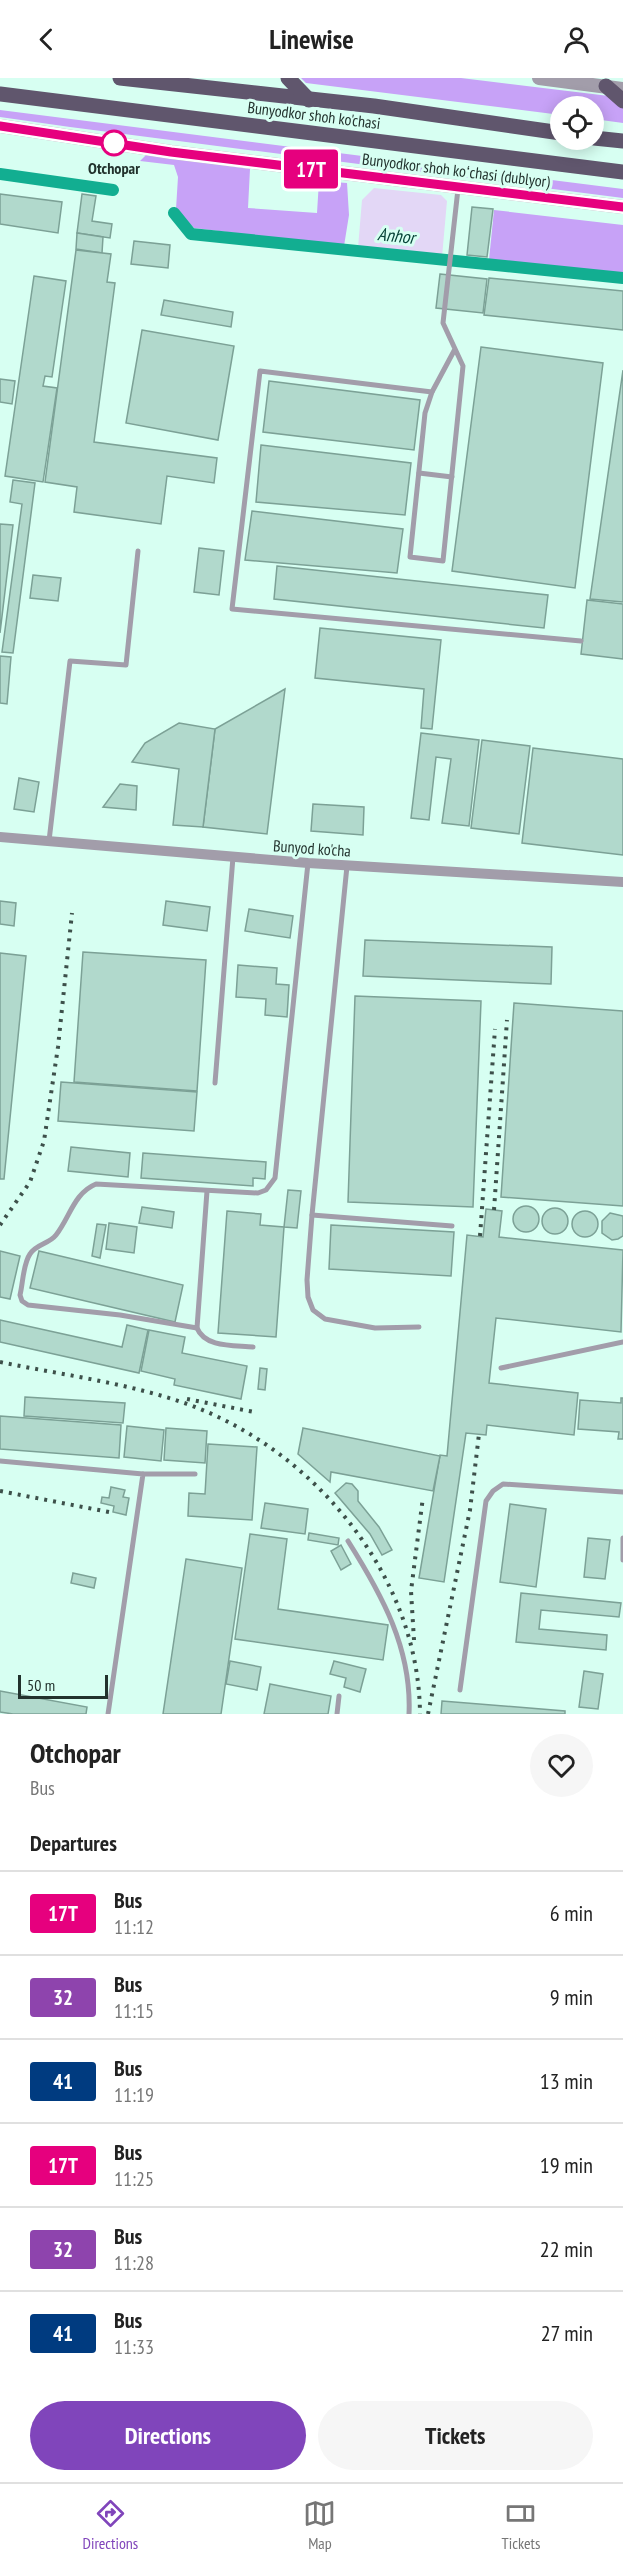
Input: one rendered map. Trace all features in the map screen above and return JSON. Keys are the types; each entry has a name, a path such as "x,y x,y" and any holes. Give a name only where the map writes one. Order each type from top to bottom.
{"main road":[{"name":"Bunyodkor shoh ko'chasi","path":"120,78 374,106 550,131"},
{"path":"288,78 309,100"},
{"path":"606,86 623,101"},
{"name":"Bunyodkor shoh ko'chasi","path":"0,94 623,172"},
{"path":"604,139 623,141"}],"street":[{"path":"539,78 623,88"},
{"name":"Bunyodkor shoh koʻchasi (dublyor)","path":"0,126 171,152 623,207"},
{"name":"Bunyod ko'cha","path":"0,837 346,866 623,882"}],"lane":[{"path":"455,349 432,392 425,413 410,557 443,561 463,366 443,323 458,187"},
{"path":"432,392 260,371 232,609 581,641"},
{"path":"419,473 452,477"},
{"path":"50,841 70,661 126,665 138,551"},
{"path":"215,1083 233,857"},
{"path":"197,1328 120,1315 28,1305 22,1301 20,1295 28,1257 32,1251 56,1235 78,1197 87,1188 96,1184 258,1193 266,1190 275,1178 308,863"},
{"path":"346,866 312,1215 307,1280 308,1297 313,1310 325,1319 375,1328 418,1327"},
{"path":"207,1191 197,1328 200,1336 208,1342 253,1347"},
{"path":"312,1215 452,1226"},
{"path":"501,1368 623,1342"},
{"path":"0,1461 143,1474 195,1474"},
{"path":"108,1714 143,1474"},
{"path":"460,1690 486,1501 493,1491 503,1484 623,1492"},
{"path":"623,1538 621,1556 623,1560"},
{"path":"348,1541 378,1589 392,1619 407,1674 409,1714"},
{"path":"337,1714 339,1696"}],"shaded area":[{"path":"301,78 461,78 609,96 623,108 623,123 604,120 604,96 550,96 550,114 306,83"},
{"path":"0,110 623,189 623,198 70,127 0,117"},
{"path":"146,155 250,169 248,208 317,213 319,181 347,183 349,215 344,246 194,228 176,209 178,177 174,165 140,161"},
{"path":"374,188 441,195 447,201 442,257 358,248 362,200"},
{"path":"494,210 623,225 623,276 489,260"}],"building":[{"path":"0,194 62,202 58,233 0,224"},
{"path":"82,194 96,196 92,221 112,224 110,238 77,233"},
{"path":"472,207 493,209 487,257 467,255"},
{"path":"77,233 103,237 102,253 76,249"},
{"path":"134,241 170,245 168,268 131,264"},
{"path":"76,250 111,254 107,282 115,283 94,442 217,458 214,483 167,476 161,524 74,512 77,487 45,482"},
{"path":"440,274 487,279 483,313 436,308"},
{"path":"34,276 66,281 52,377 45,376 43,386 57,388 43,482 5,476"},
{"path":"489,278 623,291 623,330 484,315"},
{"path":"164,300 233,312 231,327 161,315"},
{"path":"142,330 234,346 218,440 126,423"},
{"path":"481,347 603,363 575,588 452,571"},
{"path":"623,370 623,602 590,599"},
{"path":"0,379 15,381 12,404 0,402"},
{"path":"269,381 420,400 414,450 263,432"},
{"path":"261,445 411,463 405,515 256,502"},
{"path":"13,480 35,483 13,653 2,652 22,504 10,502"},
{"path":"252,511 403,529 397,573 245,560"},
{"path":"0,524 13,525 0,633"},
{"path":"199,548 224,551 219,595 194,592"},
{"path":"277,566 548,595 544,628 274,599"},
{"path":"33,575 61,578 58,601 30,598"},
{"path":"587,600 623,604 623,659 581,654"},
{"path":"320,628 441,640 432,729 421,728 424,689 315,678"},
{"path":"0,656 11,657 7,704 0,703"},
{"path":"285,689 267,834 203,827 215,729"},
{"path":"179,723 215,729 203,827 173,825 179,769 132,762 145,743"},
{"path":"421,733 479,740 469,826 442,823 451,759 436,757 429,820 411,818"},
{"path":"482,740 530,746 519,834 471,828"},
{"path":"533,748 623,759 623,855 522,843"},
{"path":"19,778 39,782 34,812 14,809"},
{"path":"120,784 137,786 136,810 103,807"},
{"path":"313,804 364,807 363,835 311,831"},
{"path":"0,901 16,903 14,926 0,924"},
{"path":"166,901 210,907 207,931 163,925"},
{"path":"249,909 293,916 290,938 245,931"},
{"path":"365,940 552,947 551,984 363,976"},
{"path":"83,952 206,960 197,1091 74,1082"},
{"path":"0,953 26,956 4,1179 0,1179"},
{"path":"238,965 277,968 276,984 289,985 287,1017 265,1015 266,999 236,997"},
{"path":"355,996 481,1001 473,1207 348,1202"},
{"path":"514,1003 623,1011 623,1206 501,1197"},
{"path":"61,1082 197,1092 194,1131 58,1121"},
{"path":"71,1147 130,1153 128,1177 68,1171"},
{"path":"143,1153 266,1162 265,1179 253,1178 253,1186 141,1178"},
{"path":"288,1190 301,1191 297,1228 284,1227"},
{"path":"526,1206 535,1210 539,1219 535,1228 526,1232 517,1228 513,1219 517,1210"},
{"path":"142,1207 174,1212 172,1228 139,1223"},
{"path":"555,1208 564,1212 568,1221 564,1230 555,1234 546,1230 542,1221 546,1212"},
{"path":"486,1209 502,1211 499,1237 623,1250 621,1332 496,1318 489,1383 578,1393 574,1435 487,1425 486,1435 466,1433 444,1582 419,1578 440,1455 447,1456 467,1235 483,1237"},
{"path":"227,1211 261,1214 260,1225 284,1227 276,1337 218,1333"},
{"path":"585,1211 594,1215 598,1224 594,1233 585,1237 576,1233 572,1224 576,1215"},
{"path":"610,1213 623,1216 623,1236 618,1239 612,1240 602,1233 602,1221"},
{"path":"109,1223 137,1227 134,1253 106,1249"},
{"path":"97,1224 106,1225 100,1258 92,1256"},
{"path":"331,1225 454,1232 451,1276 329,1269"},
{"path":"0,1251 20,1256 10,1299 0,1297"},
{"path":"39,1251 183,1285 175,1322 30,1288"},
{"path":"0,1320 122,1347 127,1325 148,1330 139,1373 0,1342"},
{"path":"149,1330 185,1337 182,1353 247,1366 241,1399 174,1385 175,1379 141,1371"},
{"path":"260,1368 267,1369 265,1390 258,1389"},
{"path":"25,1397 125,1403 123,1423 24,1416"},
{"path":"621,1398 623,1398 623,1439 618,1439 619,1432 578,1429 580,1400 621,1403"},
{"path":"0,1416 121,1425 119,1458 0,1449"},
{"path":"127,1426 164,1430 161,1461 124,1457"},
{"path":"166,1428 207,1431 205,1463 164,1460"},
{"path":"303,1428 440,1456 433,1491 331,1472 330,1482 298,1454"},
{"path":"208,1444 257,1447 252,1520 188,1516 189,1493 205,1494"},
{"path":"346,1483 352,1484 358,1491 358,1501 379,1527 392,1550 382,1555 370,1534 335,1493"},
{"path":"111,1487 125,1490 123,1497 129,1498 126,1515 113,1512 114,1506 101,1503 102,1497 109,1498"},
{"path":"265,1503 308,1509 305,1534 261,1528"},
{"path":"510,1504 546,1509 536,1587 500,1582"},
{"path":"309,1533 339,1538 338,1545 308,1540"},
{"path":"250,1534 287,1539 278,1609 388,1625 383,1660 235,1639"},
{"path":"588,1538 610,1540 605,1579 584,1577"},
{"path":"341,1545 351,1564 341,1570 331,1551"},
{"path":"186,1559 242,1568 221,1714 163,1714"},
{"path":"73,1573 96,1578 94,1588 71,1583"},
{"path":"521,1593 621,1603 619,1617 541,1610 539,1629 607,1635 606,1650 516,1642"},
{"path":"230,1661 261,1667 257,1690 226,1684"},
{"path":"334,1661 366,1669 360,1692 344,1687 346,1678 330,1674"},
{"path":"584,1671 603,1674 598,1709 579,1707"},
{"path":"270,1684 331,1696 328,1714 264,1714"},
{"path":"0,1691 87,1707 86,1714 0,1712"},
{"path":"442,1701 565,1711 565,1714 441,1714"}],"waterway":[{"name":"Anhor","path":"0,174 113,190"},
{"name":"Anhor","path":"174,213 191,234 623,278"}],"railway":[{"path":"0,1225 30,1182 44,1141 58,1047 72,913"},
{"path":"494,1210 507,1020"},
{"path":"480,1236 495,1029"},
{"path":"0,1362 120,1385 167,1397 236,1426 279,1454 318,1487 352,1526 380,1568 401,1615 415,1663 420,1714"},
{"path":"187,1399 254,1412"},
{"path":"428,1714 470,1510 479,1434"},
{"path":"0,1491 114,1513"},
{"path":"414,1640 411,1591 423,1497"}],"bus line":[{"name":"17T","path":"0,126 171,152 623,207"}],"place":[{"name":"Otchopar","path":"114,143"}]}
